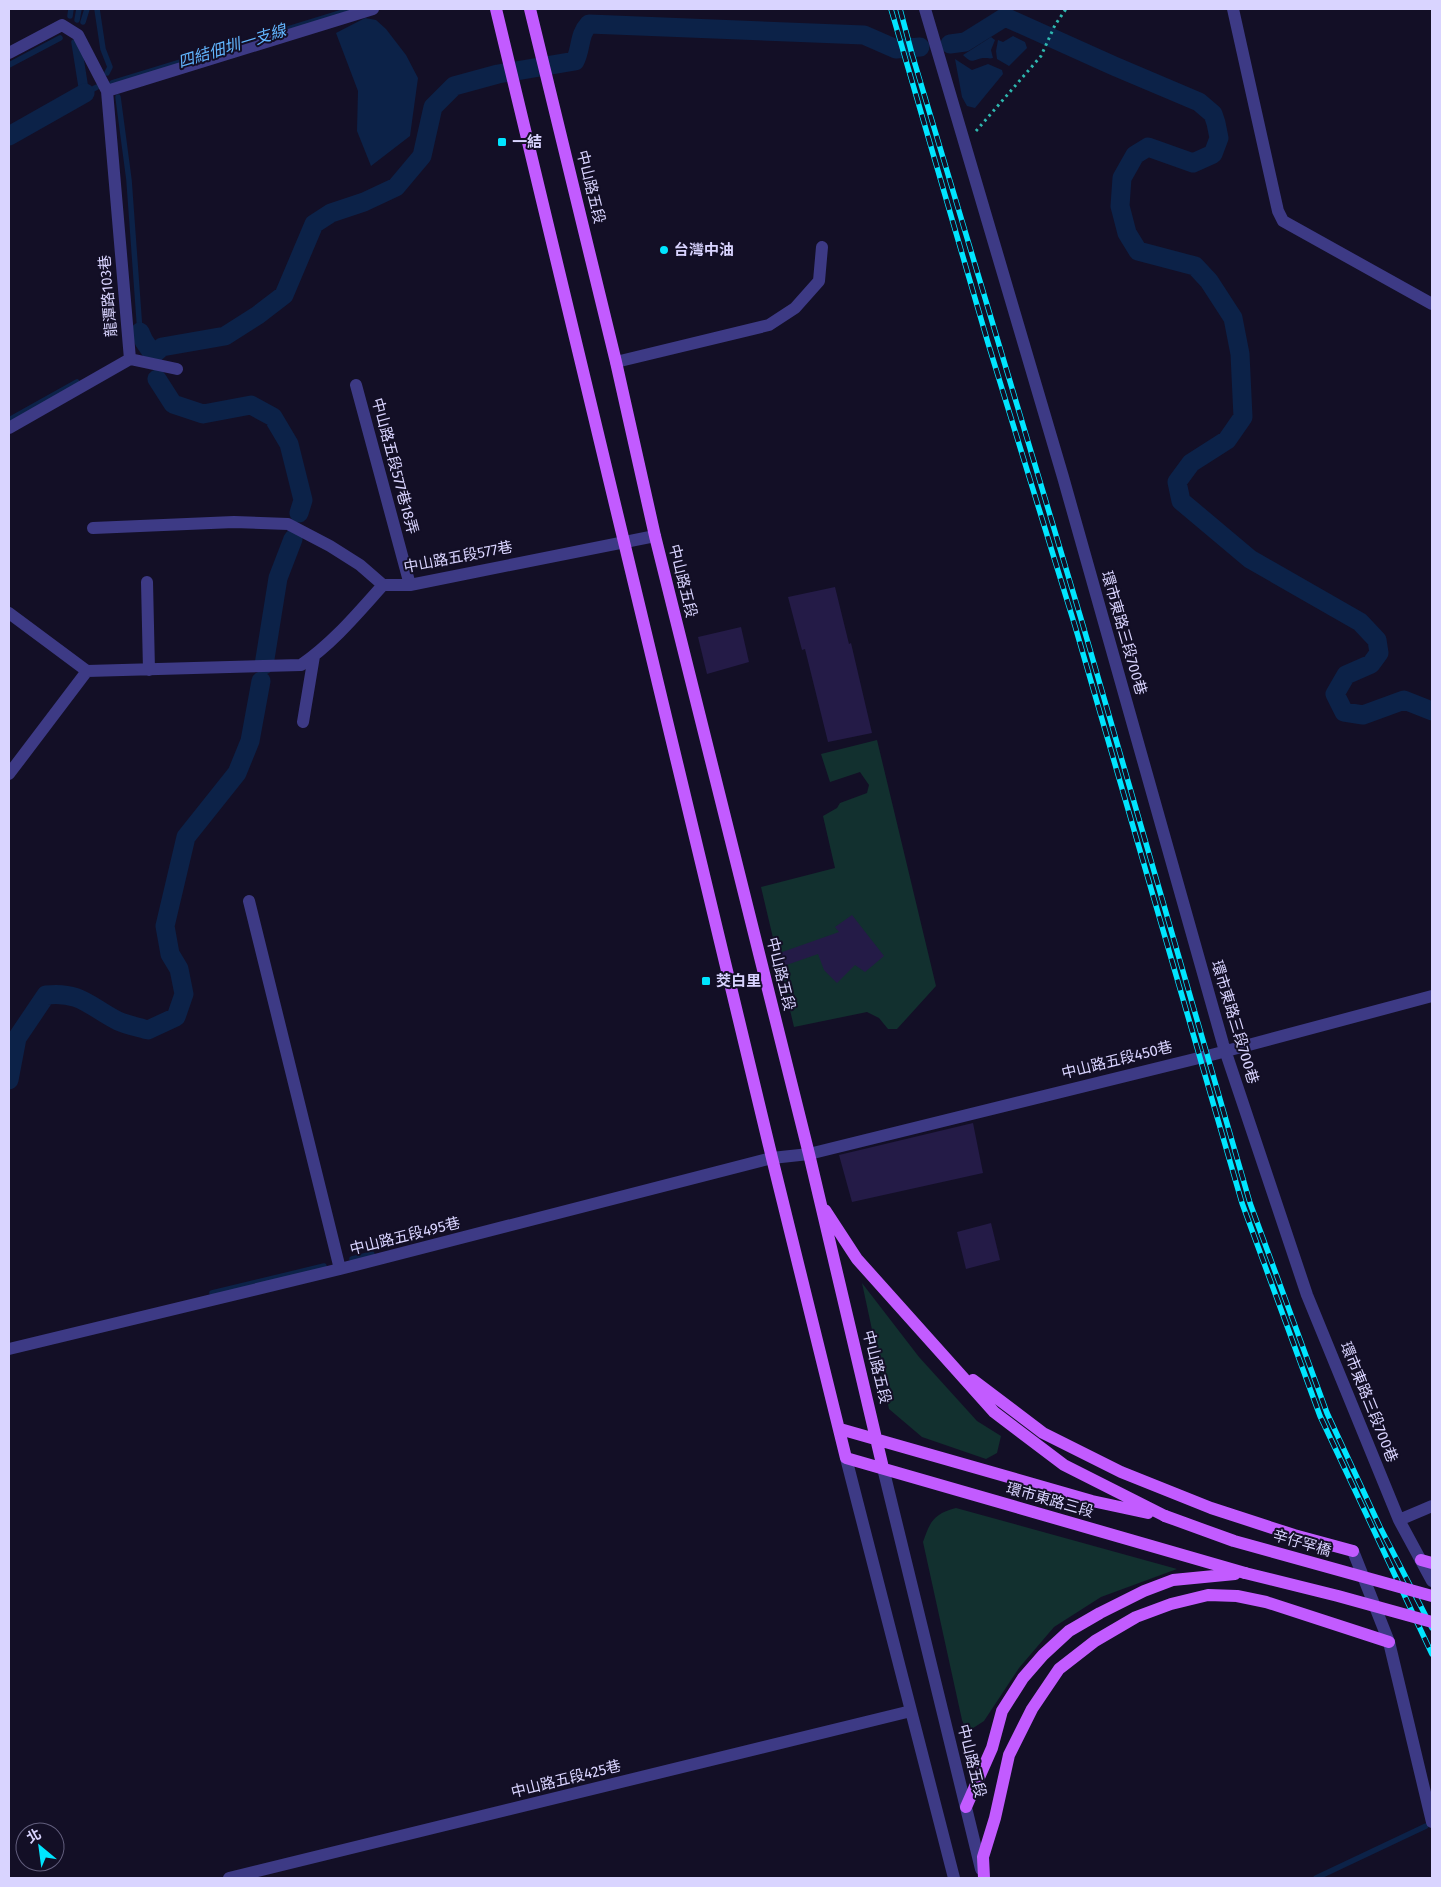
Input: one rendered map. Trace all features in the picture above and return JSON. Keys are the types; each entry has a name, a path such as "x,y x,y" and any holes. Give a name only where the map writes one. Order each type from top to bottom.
{"main road":[{"path":"496,9 846,1458"},
{"name":"中山路五段","path":"530,9 616,362 655,536 809,1154 884,1468"},
{"path":"820,1203 857,1259 994,1412 1064,1465 1165,1516"},
{"path":"952,1364 1043,1433 1122,1472 1211,1508 1294,1535 1353,1551"},
{"name":"環市東路三段","path":"840,1429 1092,1502 1165,1516"},
{"name":"環市東路三段","path":"846,1458 1245,1573"},
{"name":"辛仔罕橋","path":"1165,1516 1234,1541 1432,1596"},
{"path":"966,1806 992,1748 1002,1711 1023,1678 1043,1655 1069,1631 1144,1591 1174,1580 1245,1573 1432,1622"},
{"path":"984,1878 982,1857 995,1818 1009,1755 1032,1709 1059,1669 1095,1641 1136,1617 1171,1604 1208,1595 1237,1596 1266,1602 1389,1642"}],"street":[{"path":"9,54 62,25 78,35 107,91 374,9"},
{"name":"環市東路三段700巷","path":"924,9 1063,477 1225,1051 1307,1294 1400,1520 1426,1561 1432,1581"},
{"path":"1233,9 1278,212 1283,221 1432,304"},
{"name":"龍潭路103巷","path":"107,91 130,359"},
{"path":"616,362 769,325 796,308 819,281 822,247"},
{"path":"9,428 130,359 177,369"},
{"name":"中山路五段577巷18弄","path":"356,385 410,584"},
{"path":"9,614 87,671 301,665 339,634 384,586 360,565 330,546 288,524 234,522 93,528"},
{"name":"中山路五段577巷","path":"384,586 410,584 655,536"},
{"path":"146,582 149,670"},
{"path":"303,722 314,656"},
{"path":"9,774 87,671"},
{"path":"249,901 340,1269"},
{"name":"中山路五段450巷","path":"809,1154 1225,1051 1432,996"},
{"name":"中山路五段495巷","path":"9,1349 340,1269 772,1158 809,1154"},
{"path":"846,1458 954,1878"},
{"name":"中山路五段","path":"884,1468 984,1878"},
{"path":"1400,1520 1432,1506"},
{"path":"1353,1551 1389,1642 1432,1822"},
{"name":"中山路五段425巷","path":"229,1878 912,1711"}],"path":[{"path":"972,135 1041,56 1055,25 1066,9"}],"green space":[{"path":"877,740 936,986 897,1029 888,1029 879,1018 867,1012 794,1027 761,887 835,868 823,816 837,808 840,803 867,793 869,785 860,772 830,782 821,754"},
{"path":"862,1283 919,1357 977,1421 1001,1436 997,1453 986,1459 922,1437 889,1409"},
{"path":"956,1508 1177,1569 1101,1597 1054,1627 1019,1668 984,1721 967,1732 962,1720 923,1542 930,1524 937,1516"}],"water":[{"path":"365,18 376,20 386,29 406,55 418,78 410,136 371,166 357,131 358,91 336,33"},
{"path":"1013,36 1025,42 1027,48 1009,66 997,59 996,51 998,40 1003,42"},
{"path":"991,37 995,40 991,50 993,58 981,58 972,61 963,55"},
{"path":"955,59 972,70 988,64 1002,70 1003,74 975,108 967,106 962,97"}],"building":[{"path":"835,587 849,644 851,643 872,733 828,742 805,649 802,650 788,597"},
{"path":"741,627 749,662 707,674 698,637"},
{"path":"852,915 884,956 865,972 855,965 837,983 824,970 818,954 775,969 771,956 839,932 835,927"},
{"path":"973,1123 983,1173 852,1202 839,1155"},
{"path":"991,1223 1000,1260 966,1269 957,1232"}],"waterway":[{"path":"70,16 71,9"},
{"path":"77,20 79,9"},
{"path":"83,22 87,9"},
{"path":"97,9 103,49 110,67 107,73"},
{"name":"四結佃圳一支線","path":"112,83 353,9"},
{"path":"950,44 965,42 1005,17 1199,102 1213,114 1219,138 1213,154 1193,163 1148,147 1135,155 1122,178 1120,206 1127,233 1138,251 1195,266 1209,281 1233,318 1240,354 1243,417 1227,440 1191,463 1177,482 1181,501 1250,559 1360,622 1377,640 1379,653 1371,664 1346,675 1335,694 1344,712 1363,715 1404,700 1432,711"},
{"path":"153,355 162,347 225,336 258,315 284,295 314,224 331,213 364,202 396,187 422,156 433,107 454,86 498,74 575,61 583,33 589,24 864,35 896,49 920,47"},
{"path":"9,65 60,38"},
{"path":"74,42 81,86 85,93"},
{"path":"79,46 85,93"},
{"name":"四結佃圳一支線","path":"85,93 97,87"},
{"path":"9,136 85,93"},
{"path":"118,97 129,180 140,332"},
{"path":"140,332 153,354"},
{"path":"157,379 173,404 203,414 251,405 273,417 289,444 303,500 299,513"},
{"path":"9,420 77,382"},
{"path":"264,665 278,578 293,539"},
{"path":"9,1080 17,1038 46,995 58,994 77,998 118,1021 148,1030 176,1017 184,994 179,969 170,954 165,926 186,837 237,773 250,741 261,681"},
{"path":"352,1259 372,1254"},
{"path":"212,1293 324,1266"},
{"path":"1316,1878 1426,1826"}],"railway":[{"path":"891,9 988,343 1075,626 1242,1203 1320,1416 1432,1654"},
{"path":"900,9 1082,622 1250,1203 1327,1413 1380,1527 1432,1628"}],"place":[{"name":"一結","path":"502,142"},
{"name":"台灣中油","path":"664,250"},
{"name":"茭白里","path":"706,981"}]}
